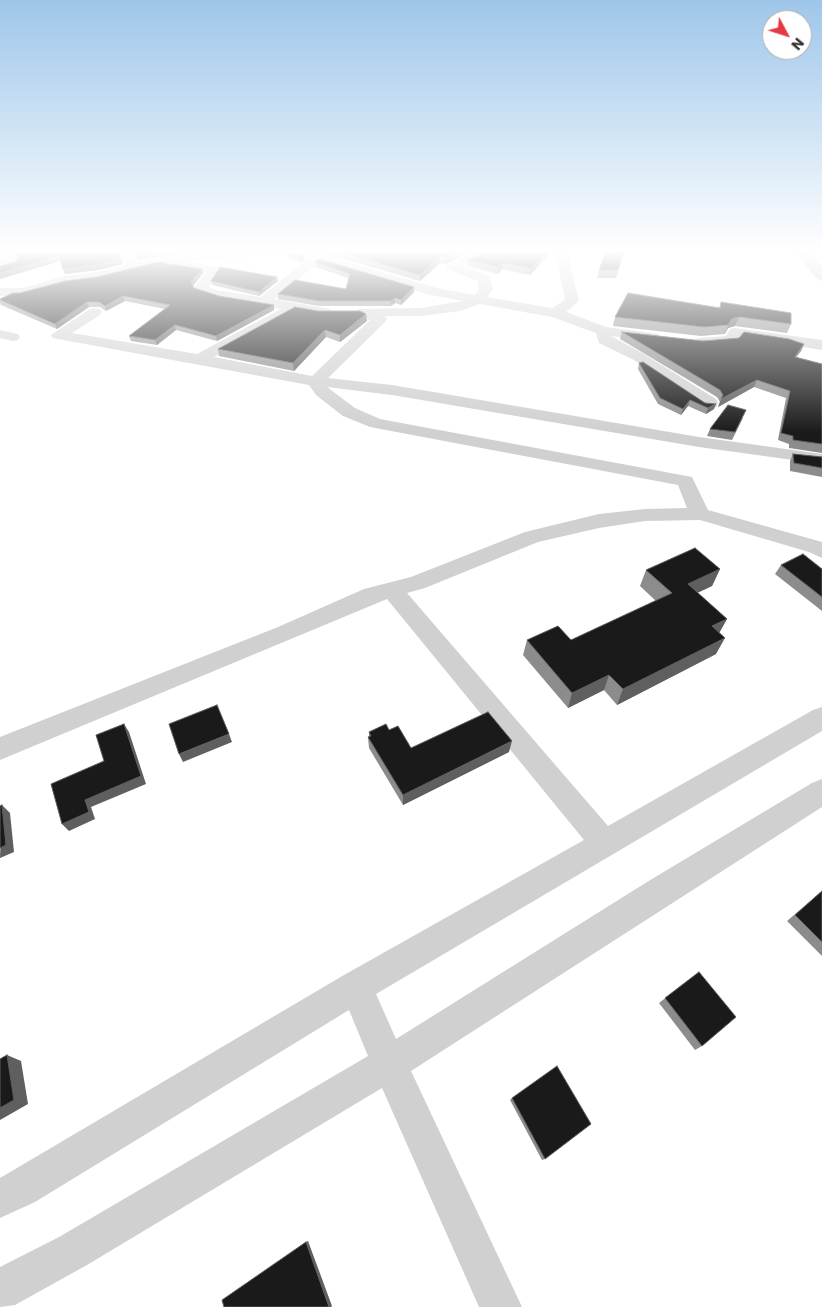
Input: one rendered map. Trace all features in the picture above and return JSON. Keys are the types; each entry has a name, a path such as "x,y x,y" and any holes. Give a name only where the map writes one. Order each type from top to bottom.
{"street":[{"path":"199,358 287,311"},
{"path":"314,311 429,311"},
{"path":"538,311 555,314 603,331 672,339"},
{"path":"555,314 559,311"},
{"path":"95,312 58,335 199,358 314,381 392,390 698,442 822,459"},
{"path":"314,381 380,319 363,312"},
{"path":"603,331 604,340 639,357 710,402"},
{"path":"695,345 731,340 735,332 822,345"},
{"path":"655,367 672,359"},
{"path":"314,381 322,392 349,412 376,423 686,480 700,514"},
{"path":"0,749 286,633 372,595 416,583 532,537 599,521 645,515 700,514 816,547 822,551"},
{"path":"392,590 605,844"},
{"path":"0,1198 21,1188 356,987 822,718"},
{"path":"0,1290 73,1251 389,1064 649,898 822,792"},
{"path":"356,987 389,1064 501,1307"}],"building":[{"path":"25,311 74,311 55,324"},
{"path":"162,311 263,311 216,336 175,325 155,340 129,336"},
{"path":"288,311 360,311 366,314 340,335 325,330 293,363 218,349"},
{"path":"618,311 778,311 791,313 791,324 739,317 732,319 728,325 704,327 615,317"},
{"path":"622,332 703,341 739,338 744,332 789,339 804,344 795,357 822,364 822,444 793,440 793,436 781,433 790,391 757,380 721,399 723,395 720,390"},
{"path":"643,362 705,403 716,404 708,408 690,400 683,409 660,398 639,363"},
{"path":"728,405 746,410 735,432 710,429"},
{"path":"793,454 822,457 822,468 794,463"},
{"path":"695,548 720,569 688,584 727,619 712,626 725,638 623,689 609,675 572,693 527,640 558,626 571,640 672,593 646,570"},
{"path":"803,554 822,569 822,597 781,565"},
{"path":"217,705 229,734 179,754 169,724"},
{"path":"488,712 512,741 403,795 368,737 371,736 369,732 386,724 389,730 398,726 411,748"},
{"path":"124,724 141,776 85,800 89,812 62,824 51,784 104,761 96,735"},
{"path":"2,805 6,845 0,848 0,806"},
{"path":"822,891 822,942 795,915"},
{"path":"699,972 736,1017 702,1046 665,998"},
{"path":"7,1055 14,1100 0,1108 0,1059"},
{"path":"557,1066 591,1124 545,1159 512,1098"},
{"path":"306,1242 329,1307 224,1307 222,1300"}]}
